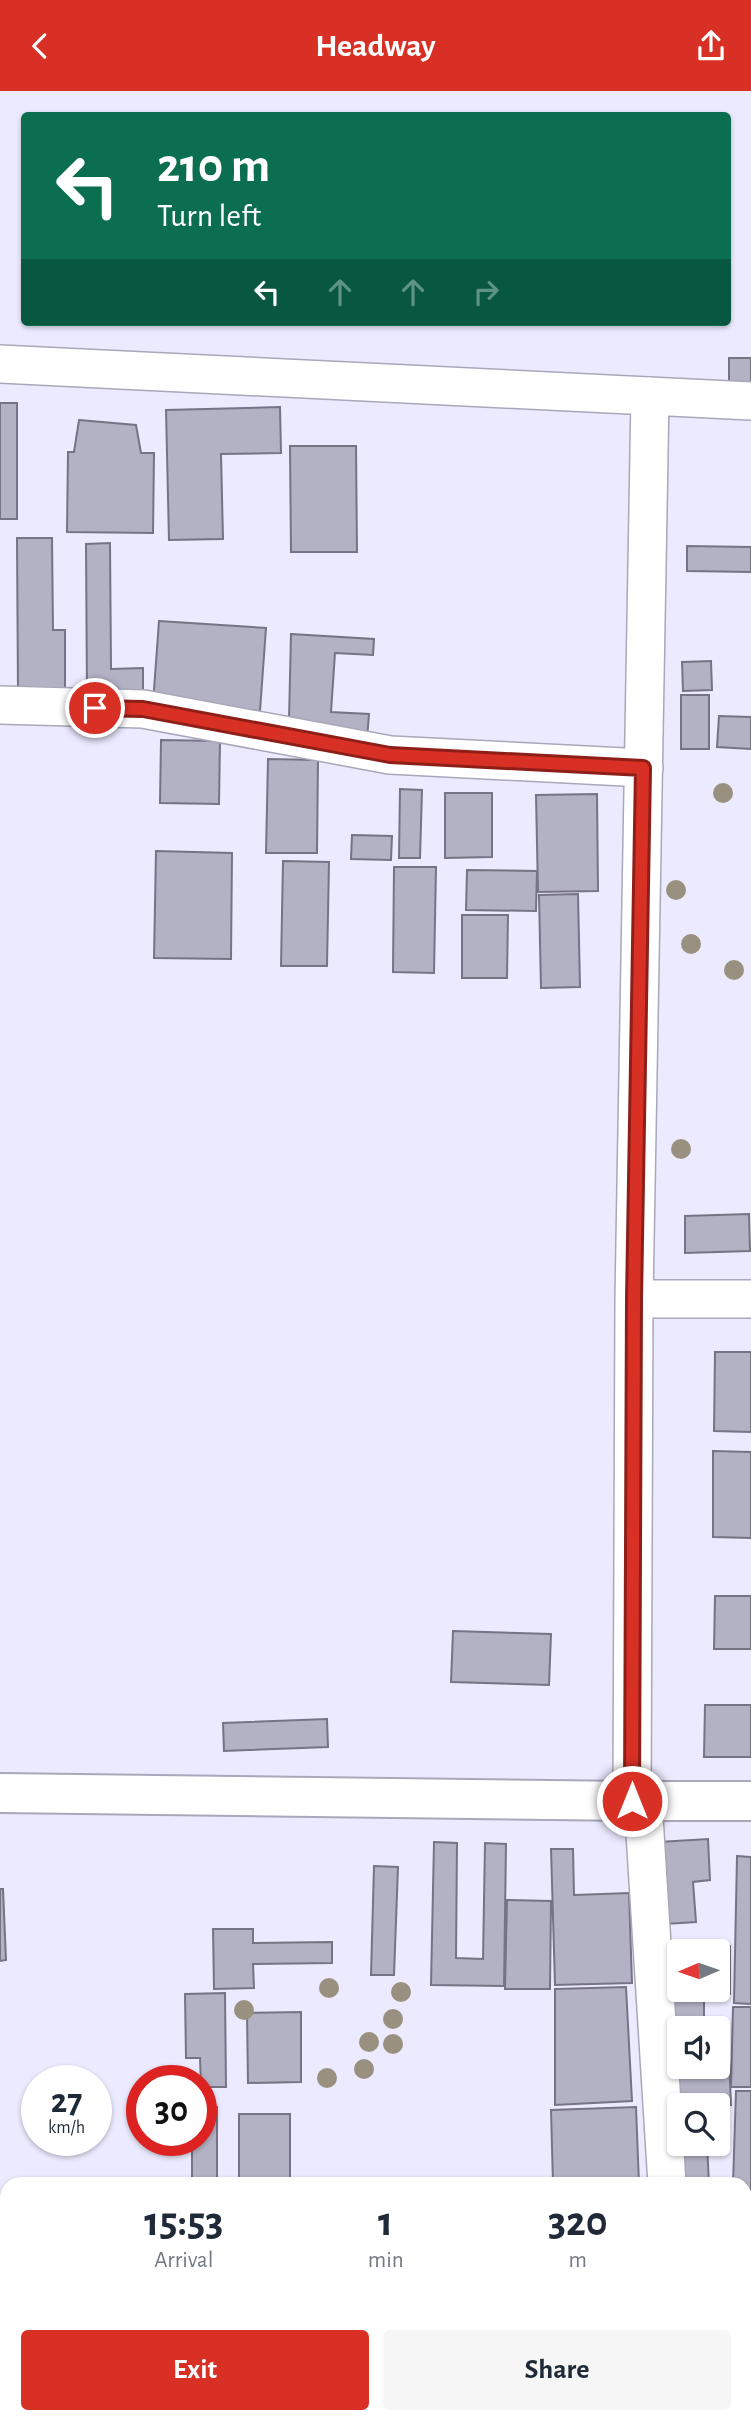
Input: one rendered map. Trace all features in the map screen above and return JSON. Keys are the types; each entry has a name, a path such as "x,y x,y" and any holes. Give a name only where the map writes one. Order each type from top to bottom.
{"street":[{"path":"0,364 751,401"},
{"path":"650,396 634,1299 637,1801 666,2177"},
{"path":"0,705 143,709 390,755 643,768"},
{"path":"634,1299 751,1299"},
{"path":"0,1793 751,1801"}],"building":[{"path":"729,358 751,358 751,388 729,388"},
{"path":"0,403 17,403 17,519 0,519"},
{"path":"280,407 281,453 221,454 223,539 169,540 166,410"},
{"path":"79,420 136,425 141,453 154,453 153,533 67,532 68,452 74,452"},
{"path":"290,446 356,446 357,552 291,552"},
{"path":"17,538 52,538 53,630 65,630 65,692 18,692"},
{"path":"110,543 111,669 143,668 143,695 87,696 86,544"},
{"path":"687,546 751,547 751,572 687,571"},
{"path":"159,621 266,628 260,711 153,703"},
{"path":"291,634 374,639 373,655 335,653 331,712 369,714 367,739 289,719"},
{"path":"711,661 712,690 683,691 682,662"},
{"path":"681,695 709,695 709,749 681,749"},
{"path":"719,716 751,717 751,749 717,747"},
{"path":"161,740 220,741 219,804 160,803"},
{"path":"268,759 318,760 317,853 266,853"},
{"path":"400,789 422,790 420,858 399,858"},
{"path":"445,793 492,793 492,857 445,858"},
{"path":"597,794 598,891 538,892 536,795"},
{"path":"352,835 392,836 391,860 351,859"},
{"path":"156,851 232,853 231,959 154,958"},
{"path":"283,861 329,862 327,966 281,966"},
{"path":"394,867 436,867 434,973 393,972"},
{"path":"467,870 537,871 536,911 466,910"},
{"path":"578,894 580,987 541,988 539,895"},
{"path":"462,915 508,915 507,978 462,978"},
{"path":"749,1214 750,1251 685,1253 685,1216"},
{"path":"715,1352 751,1352 751,1432 714,1431"},
{"path":"713,1451 751,1452 751,1538 713,1537"},
{"path":"715,1596 751,1596 751,1649 714,1649"},
{"path":"453,1631 551,1634 549,1685 451,1682"},
{"path":"705,1705 751,1705 751,1757 704,1757"},
{"path":"327,1719 328,1747 224,1751 223,1723"},
{"path":"708,1839 710,1880 693,1882 696,1922 665,1924 659,1842"},
{"path":"434,1842 457,1843 456,1958 483,1959 485,1843 506,1844 504,1986 431,1985"},
{"path":"551,1849 573,1849 574,1895 629,1893 632,1983 555,1985"},
{"path":"737,1856 751,1857 751,2004 734,2003"},
{"path":"374,1866 398,1867 394,1975 371,1975"},
{"path":"0,1889 3,1889 6,1960 0,1961"},
{"path":"507,1900 551,1901 550,1989 505,1989"},
{"path":"213,1929 253,1929 253,1943 332,1942 332,1963 253,1964 254,1988 214,1989"},
{"path":"665,1947 667,2002 704,2002 704,2016 667,2016 667,2060 666,2060"},
{"path":"626,1987 632,2101 555,2105 555,1989"},
{"path":"225,1993 226,2087 217,2087 217,2065 200,2065 200,2058 186,2058 185,1994"},
{"path":"733,2007 751,2007 751,2087 731,2087"},
{"path":"301,2012 301,2082 248,2083 247,2013"},
{"path":"673,2079 730,2079 731,2105 730,2093 676,2093"},
{"path":"736,2091 751,2091 751,2177 733,2177"},
{"path":"636,2107 639,2177 553,2177 551,2110"},
{"path":"239,2114 290,2114 290,2177 239,2177"},
{"path":"192,2156 217,2156 217,2177 192,2177"},
{"path":"678,2156 708,2156 709,2177 677,2177"}],"route":[{"path":"95,708 143,709 390,755 643,768 634,1299 632,1801"}]}
